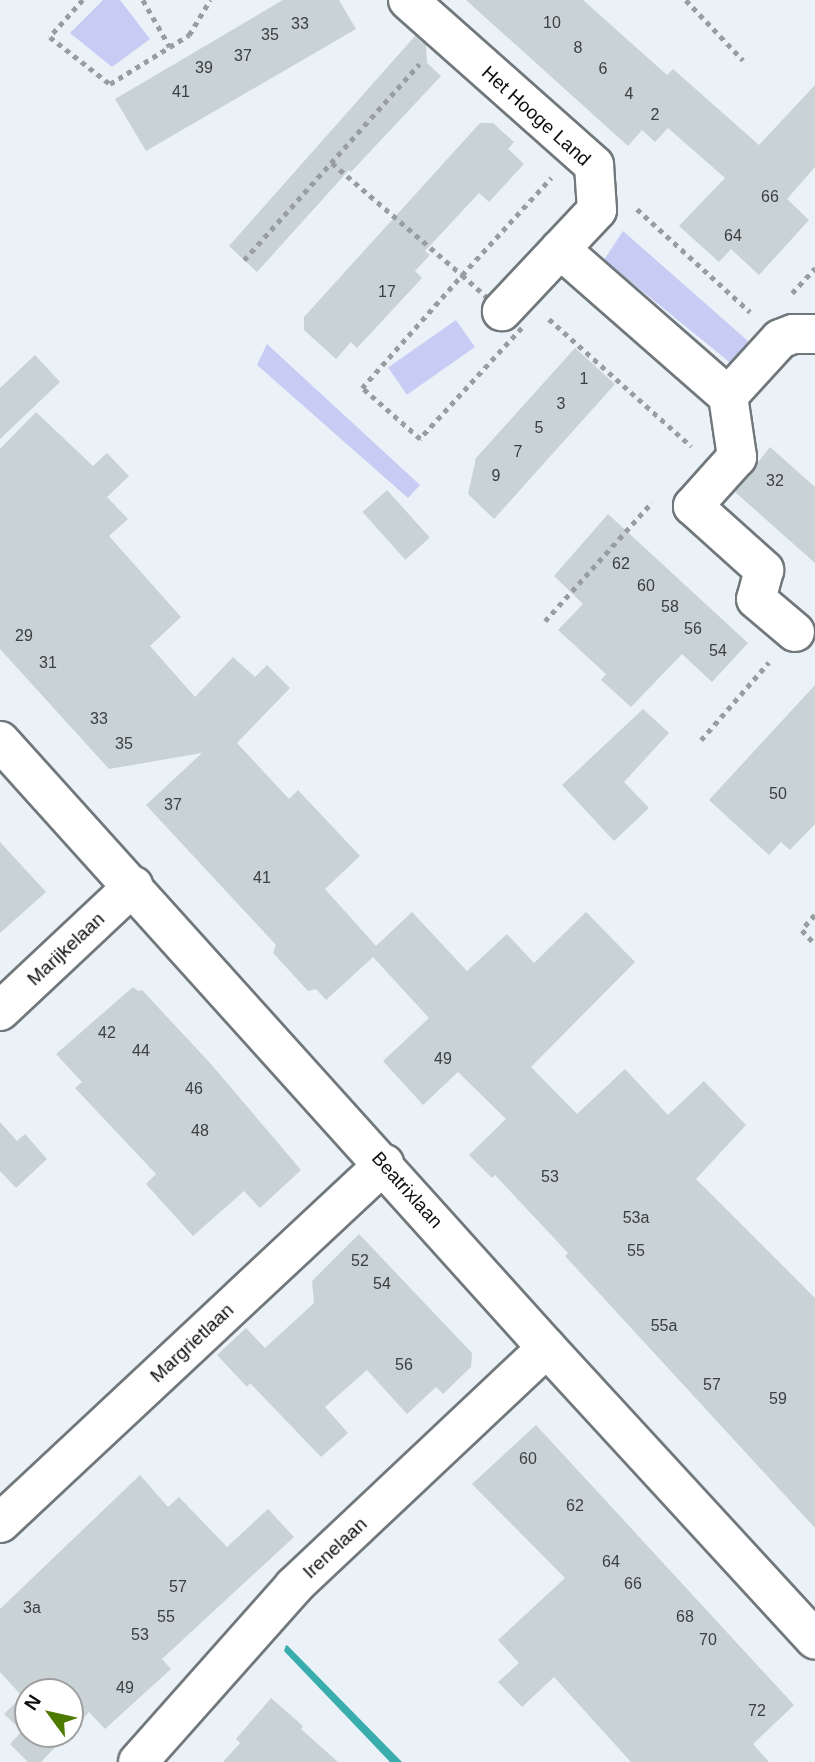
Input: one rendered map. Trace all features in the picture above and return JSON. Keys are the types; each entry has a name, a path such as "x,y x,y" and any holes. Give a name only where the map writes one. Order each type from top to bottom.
{"street":[{"name":"Het Hooge Land","path":"408,0 594,166 597,210 511,302"},
{"path":"560,249 728,396 737,457 693,506 764,569 756,598 795,632"},
{"path":"728,396 797,337"},
{"name":"Beatrixlaan","path":"0,741 547,1348 809,1620"},
{"name":"Marijkelaan","path":"0,1011 133,887"},
{"name":"Margrietlaan","path":"0,1523 384,1164"},
{"name":"Irenelaan","path":"138,1762 294,1586 547,1348"}],"path":[{"path":"83,0 50,37 110,84 189,35 210,0"},
{"path":"143,0 170,47"},
{"path":"686,0 743,60"},
{"path":"244,260 445,35"},
{"path":"511,302 522,328 420,439 362,388 576,150"},
{"path":"332,163 462,275 511,302 722,473"},
{"path":"595,186 620,194 797,337"},
{"path":"545,621 656,497"},
{"path":"701,740 795,632"},
{"path":"815,915 802,930 815,944"}],"shaded area":[{"path":"103,0 120,0 150,39 112,67 70,33"},
{"path":"623,231 748,341 733,365 604,260"},
{"path":"456,320 475,347 407,395 388,368"},
{"path":"267,344 420,485 408,498 257,365"},
{"path":"286,1645 402,1762 390,1762 284,1651"}],"building":[{"path":"283,0 339,0 356,29 146,151 115,99"},
{"path":"466,0 583,0 667,75 673,69 759,145 815,85 815,167 787,199 809,220 759,275 731,249 719,262 679,226 725,178 668,128 655,142 642,130 628,146"},
{"path":"415,36 426,45 427,63 441,76 351,172 349,170 257,272 229,246"},
{"path":"480,123 493,123 514,142 508,149 524,164 489,202 479,193 425,251 430,255 415,271 422,278 357,348 351,342 336,359 304,330 304,317"},
{"path":"575,348 615,384 494,519 468,494 476,458"},
{"path":"35,355 60,382 0,439 0,388"},
{"path":"36,412 93,466 107,453 129,476 107,497 128,519 109,536 181,617 150,646 195,697 233,657 255,677 267,665 290,688 237,743 289,799 298,790 360,856 325,889 376,946 412,912 467,971 507,934 534,963 586,912 635,962 531,1067 577,1114 625,1069 668,1115 704,1081 746,1125 696,1179 815,1298 815,1528 565,1256 568,1253 495,1175 492,1178 469,1155 506,1119 458,1072 423,1105 383,1061 429,1018 373,957 326,1000 316,989 308,991 273,953 276,945 146,805 202,753 109,769 0,649 0,449"},
{"path":"770,447 815,487 815,563 735,492"},
{"path":"387,490 430,538 405,560 362,512"},
{"path":"608,514 748,643 712,682 682,654 631,707 601,680 606,674 558,630 583,604 554,576"},
{"path":"815,685 815,824 790,850 781,842 769,855 709,800"},
{"path":"643,709 669,733 624,782 649,808 614,841 562,785"},
{"path":"0,842 46,892 0,933"},
{"path":"133,987 138,991 142,990 210,1063 301,1170 260,1208 244,1191 193,1236 146,1184 156,1174 75,1088 82,1082 56,1054"},
{"path":"0,1122 17,1141 25,1134 47,1159 16,1188 0,1171"},
{"path":"359,1234 472,1353 471,1367 443,1394 436,1387 407,1414 367,1370 325,1407 348,1433 321,1457 250,1383 247,1387 217,1355 246,1328 265,1348 314,1303 312,1281"},
{"path":"536,1425 794,1705 753,1744 769,1762 631,1762 554,1677 522,1707 498,1682 519,1663 498,1640 565,1578 472,1484"},
{"path":"140,1475 168,1507 179,1497 227,1547 268,1509 294,1537 162,1659 171,1669 105,1729 89,1712 84,1717 84,1678 14,1678 14,1687 0,1672 0,1609"},
{"path":"271,1698 338,1762 223,1762 240,1743 236,1739"},
{"path":"14,1704 14,1723 4,1714"},
{"path":"14,1748 54,1748 41,1762 28,1762"}]}
